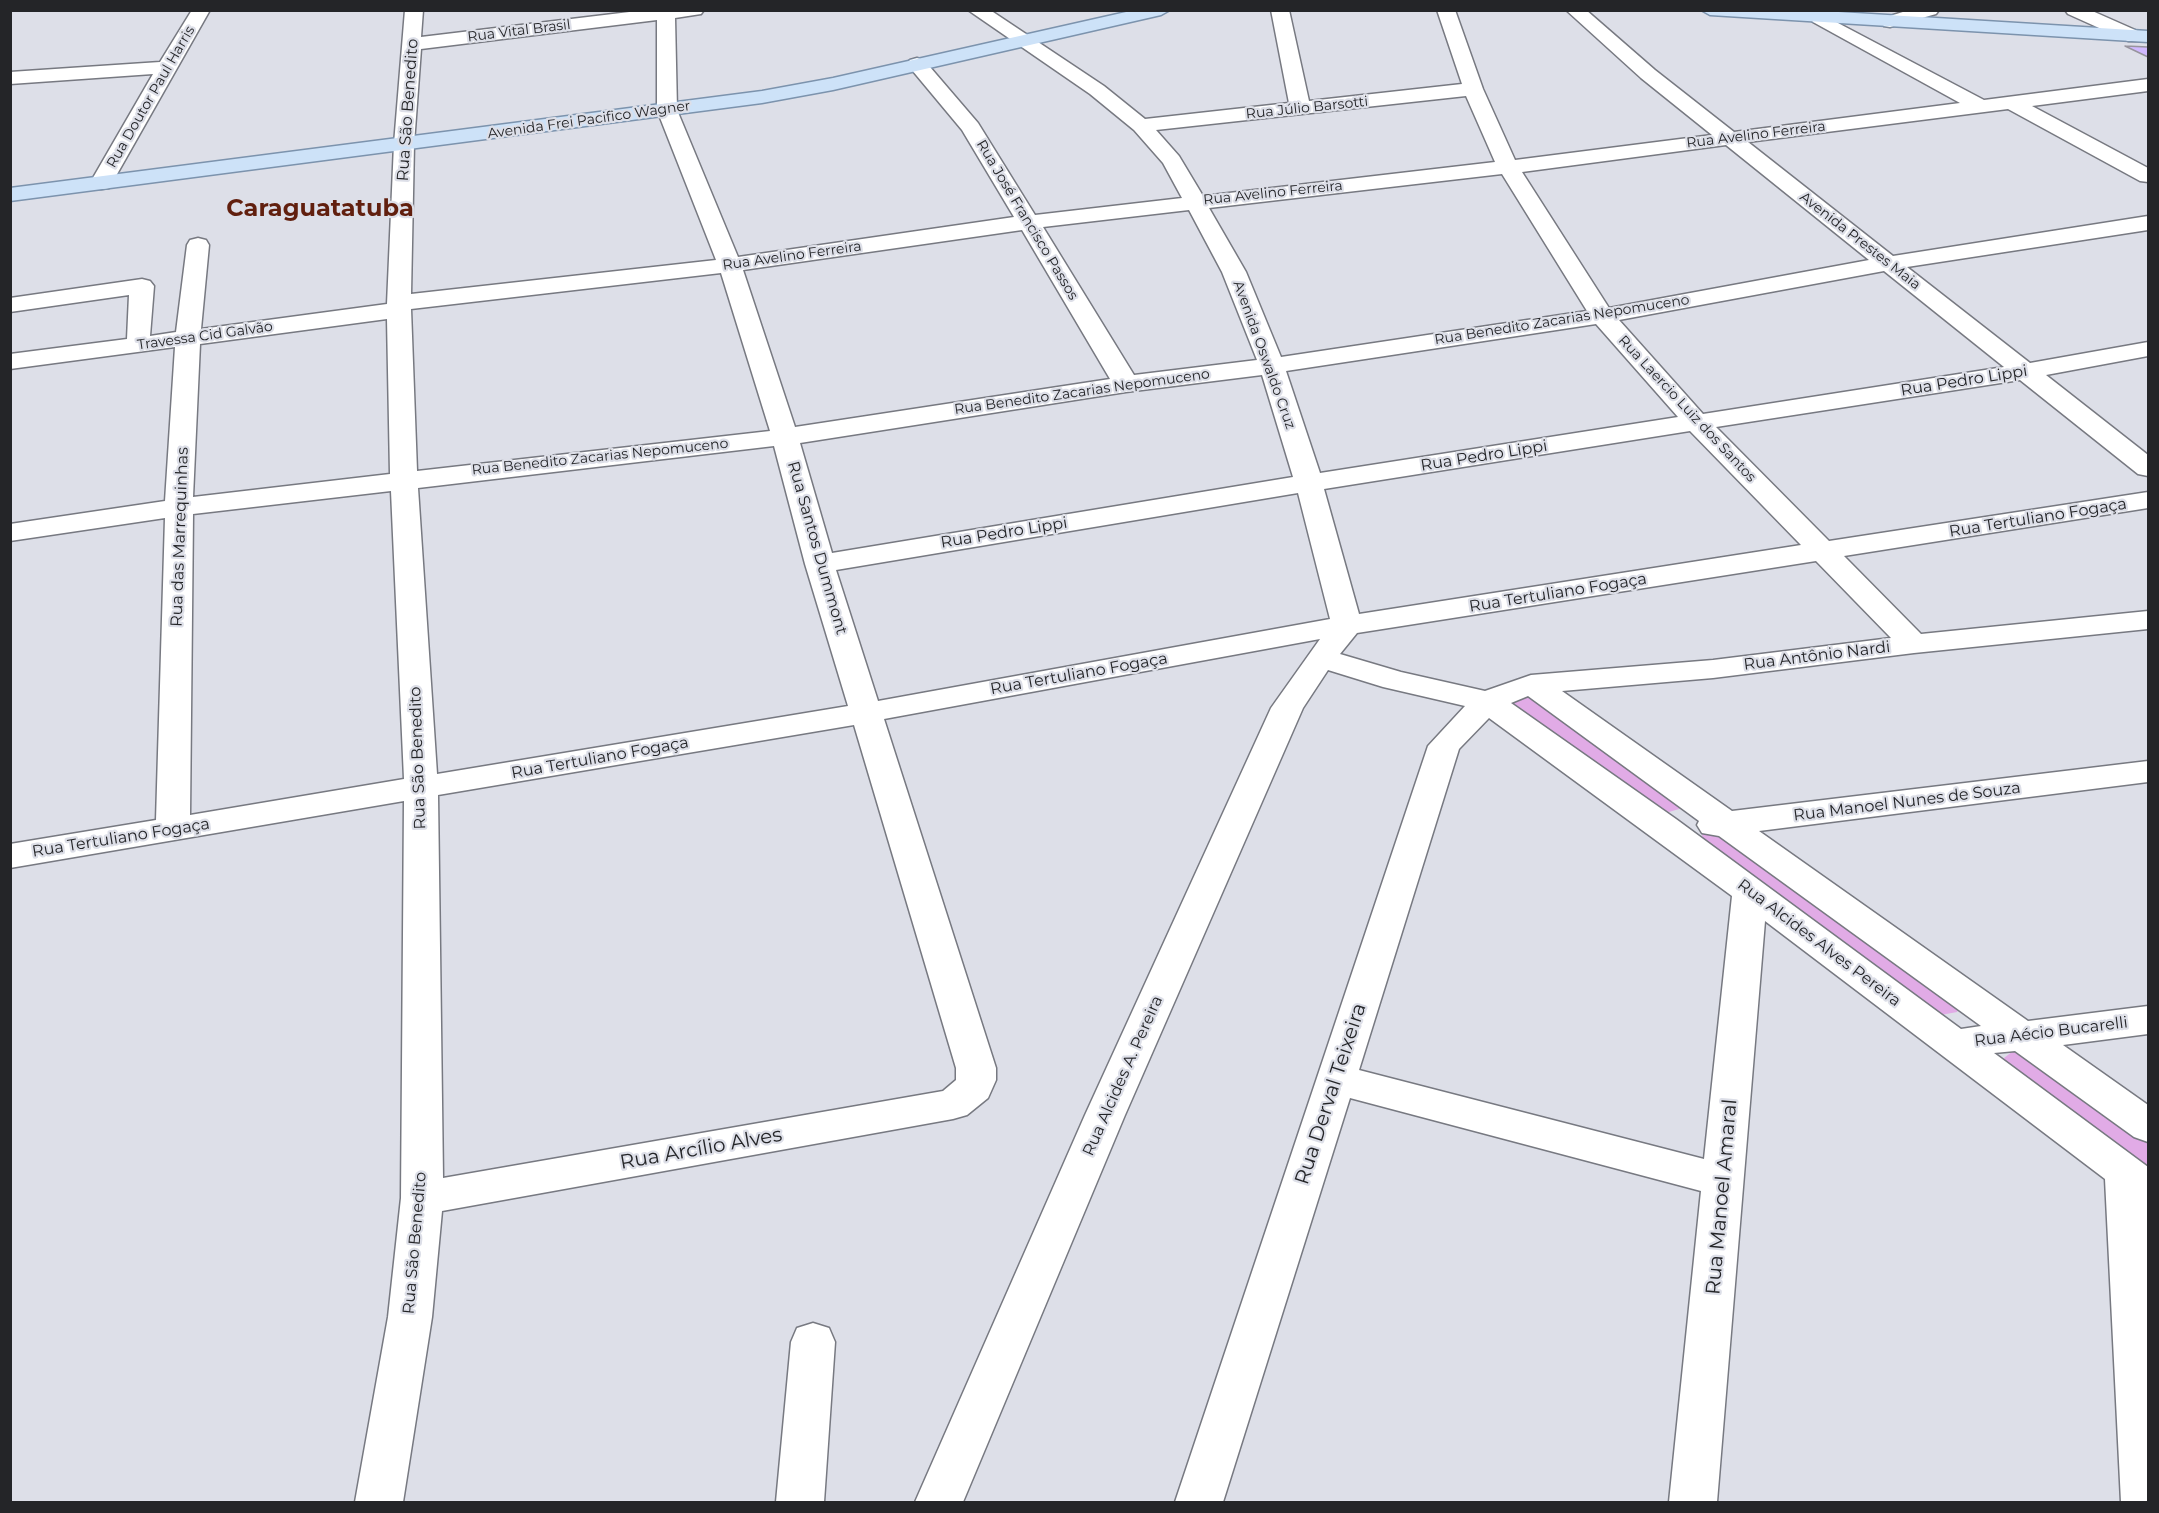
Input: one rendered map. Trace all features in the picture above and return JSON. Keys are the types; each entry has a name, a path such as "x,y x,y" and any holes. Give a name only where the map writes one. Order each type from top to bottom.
{"main road":[{"name":"Avenida Frei Pacifico Wagner","path":"10,195 782,93 1161,10"},
{"path":"1710,10 2142,37"}],"street":[{"name":"Rua Doutor Paul Harris","path":"102,183 166,67 201,10"},
{"name":"Rua São Benedito","path":"380,1503 410,1317 422,1198 421,788 404,479 399,306 404,144 414,10"},
{"name":"Rua Vital Brasil","path":"413,44 695,10"},
{"name":"Avenida Oswaldo Cruz","path":"977,10 1097,90 1141,126 1172,160 1234,272 1272,366 1309,483 1347,625"},
{"path":"1280,10 1300,108"},
{"name":"Rua Laercio Luiz dos Santos","path":"1446,10 1473,89 1508,167 1602,316 1697,423 1914,644"},
{"name":"Avenida Prestes Maia","path":"1575,10 1648,74 2148,468"},
{"path":"1890,22 1930,10"},
{"path":"2074,10 2142,37"},
{"name":"Rua Santos Dummont","path":"666,12 667,110 730,265 785,436 820,564 865,713 976,1068 974,1087"},
{"path":"1818,18 1982,107"},
{"name":"Rua José Francisco Passos","path":"918,64 971,127 1126,384"},
{"path":"10,78 166,67"},
{"name":"Rua Avelino Ferreira","path":"399,306 730,265 1029,222 1508,167 2148,86"},
{"name":"Rua Júlio Barsotti","path":"1141,126 1473,89"},
{"path":"2012,103 2148,176"},
{"name":"Rua Benedito Zacarias Nepomuceno","path":"10,533 179,507 785,436 1126,384 1272,366 1602,316 1888,263 2148,223"},
{"name":"Rua das Marrequinhas","path":"173,830 179,507 188,338 198,245"},
{"path":"10,305 142,286 138,337"},
{"name":"Travessa Cid Galvão","path":"10,362 399,306"},
{"name":"Rua Pedro Lippi","path":"820,564 1309,483 2026,371 2148,349"},
{"name":"Rua Tertuliano Fogaça","path":"10,856 865,713 1347,625 2148,500"},
{"name":"Rua Antônio Nardi","path":"1487,700 1531,684 1713,669 1914,644 2148,620"},
{"name":"Rua Alcides A. Pereira","path":"939,1503 1105,1115 1287,708 1347,625"},
{"path":"1322,658 1394,680 1487,700"},
{"path":"1531,684 2148,1126"},
{"name":"Rua Alcides Alves Pereira","path":"1487,700 1664,827 2137,1180"},
{"name":"Rua Derval Teixeira","path":"1199,1503 1444,746 1487,700"},
{"name":"Rua Manoel Nunes de Souza","path":"1664,827 1726,824 2148,771"},
{"name":"Rua Manoel Amaral","path":"1693,1503 1750,891"},
{"name":"Rua Aécio Bucarelli","path":"1953,1044 2148,1020"},
{"path":"1336,1079 1723,1180"},
{"name":"Rua Arcílio Alves","path":"422,1198 953,1104 974,1087"},
{"path":"2137,1180 2145,1503"},
{"path":"800,1503 813,1342"}],"shaded area":[{"path":"1523,691 1681,807 1669,812 1659,810 1512,702"},
{"path":"1712,829 1959,1008 1957,1012 1941,1015 1703,840 1702,834"},
{"path":"2013,1051 2029,1056 2148,1142 2148,1171 2009,1068 2004,1058"}],"building":[{"path":"2125,46 2148,47 2148,57"}],"district":[{"name":"Caraguatatuba","path":"320,209"}]}
